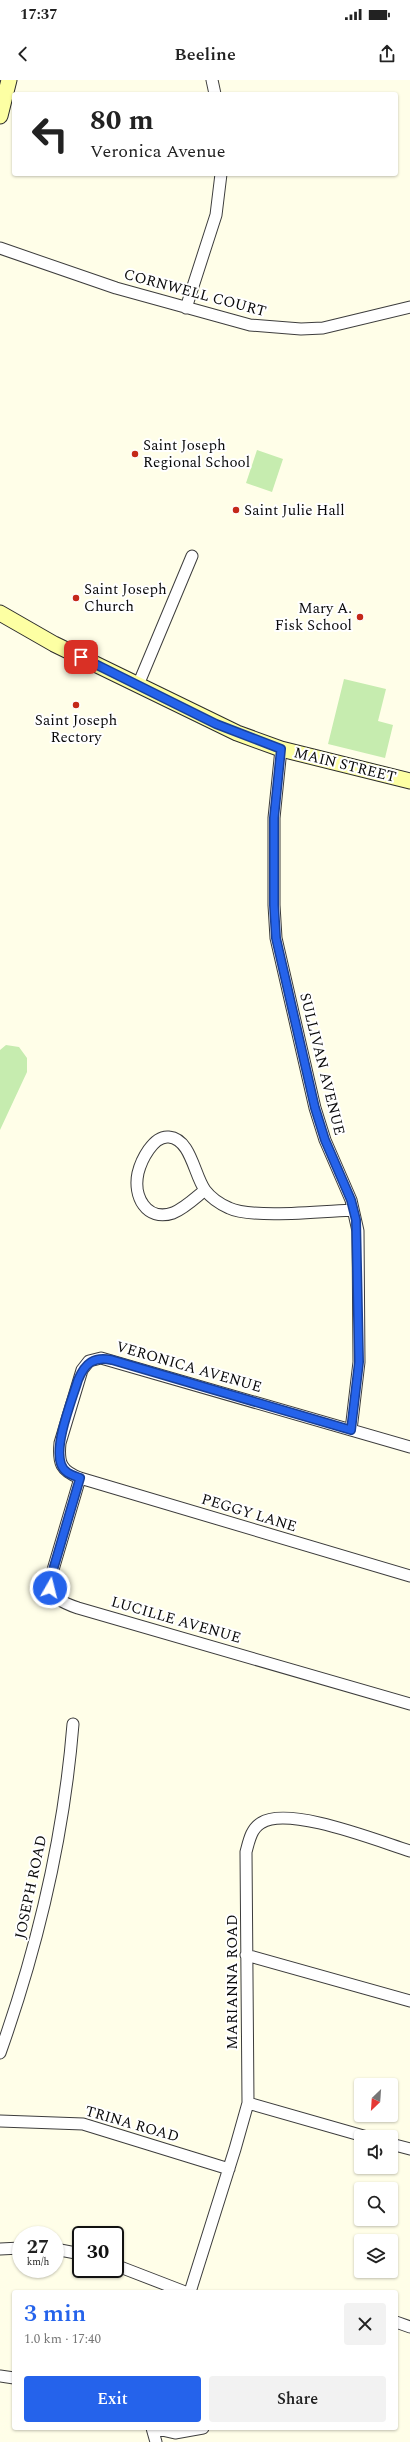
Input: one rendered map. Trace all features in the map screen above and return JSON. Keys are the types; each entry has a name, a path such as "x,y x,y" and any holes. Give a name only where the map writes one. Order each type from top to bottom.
{"main road":[{"path":"0,116 10,80"},
{"name":"MAIN STREET","path":"0,613 54,644 216,724 281,749 410,781"}],"street":[{"path":"212,80 215,92"},
{"path":"186,308 216,215 221,176"},
{"name":"CORNWELL COURT","path":"0,248 92,281 250,325 301,329 343,324 410,307"},
{"path":"138,685 192,556"},
{"name":"SULLIVAN AVENUE","path":"281,749 274,818 274,905 276,938 315,1108 325,1140 353,1210 358,1231 359,1362 351,1430"},
{"path":"205,1190 180,1210 169,1214 155,1213 142,1206 138,1198 138,1172 154,1144 161,1138 170,1137 179,1142 186,1150 205,1190 223,1205 244,1213 353,1210"},
{"name":"VERONICA AVENUE","path":"80,1478 68,1474 61,1465 60,1443 82,1370 89,1361 101,1358 410,1446"},
{"name":"PEGGY LANE","path":"80,1478 410,1576"},
{"name":"LUCILLE AVENUE","path":"80,1478 50,1580 50,1588 58,1600 78,1608 410,1704"},
{"name":"JOSEPH ROAD","path":"0,2053 26,1980 48,1884 66,1786 73,1724"},
{"name":"MARIANNA ROAD","path":"191,2290 248,2103 246,1852 253,1831 261,1823 271,1818 293,1817 410,1851"},
{"path":"246,1955 410,2001"},
{"path":"248,2103 354,2133"},
{"name":"TRINA ROAD","path":"0,2121 83,2124 229,2169"},
{"path":"398,2146 410,2149"},
{"path":"0,2249 12,2248"},
{"path":"124,2268 180,2290"},
{"path":"398,2323 410,2327"},
{"path":"0,2376 12,2378"},
{"path":"153,2430 156,2442"},
{"path":"161,2430 175,2433 192,2430"}],"green space":[{"path":"257,450 283,459 272,492 246,483"},
{"path":"344,679 386,689 378,721 393,725 385,758 328,744"},
{"path":"6,1045 19,1047 27,1058 27,1072 0,1130 0,1050"}],"place":[{"name":"Saint Joseph Regional School","path":"135,454"},
{"name":"Saint Julie Hall","path":"236,510"},
{"name":"Saint Joseph Church","path":"76,598"},
{"name":"Mary A. Fisk School","path":"360,617"},
{"name":"Saint Joseph Rectory","path":"76,705"}],"route":[{"path":"50,1588 50,1580 80,1478 68,1474 61,1465 59,1454 60,1443 78,1380 82,1370 89,1361 101,1358 112,1360 351,1430 359,1362 358,1231 356,1220 351,1200 325,1140 315,1108 280,961 276,938 274,905 274,818 281,749 216,724 81,657"}]}
